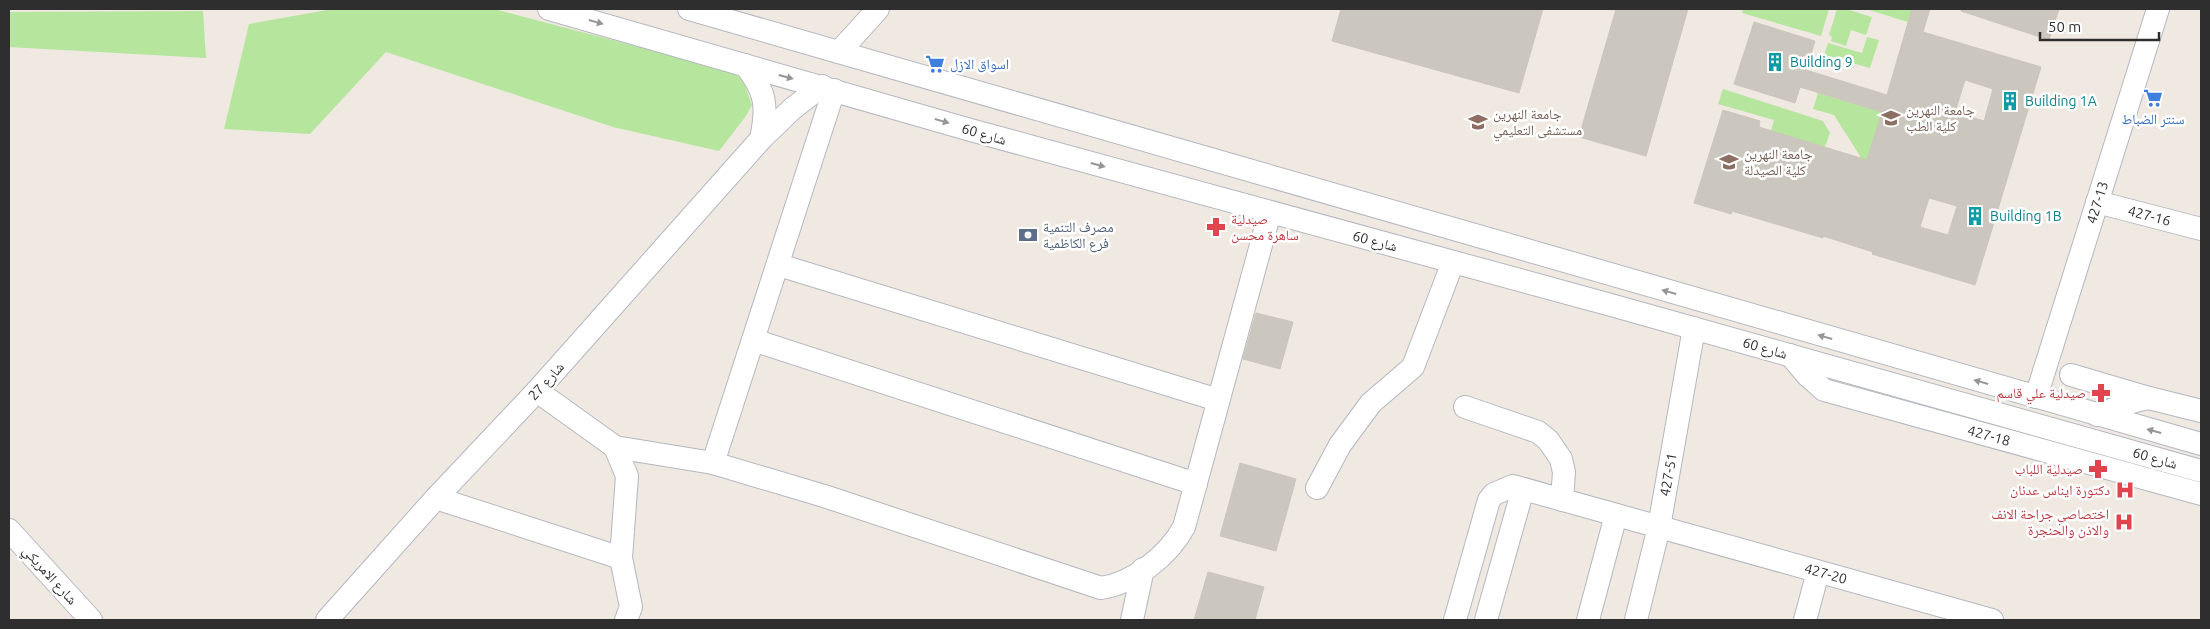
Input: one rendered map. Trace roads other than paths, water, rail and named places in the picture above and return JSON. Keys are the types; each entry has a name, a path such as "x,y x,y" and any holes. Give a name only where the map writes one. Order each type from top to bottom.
{"street":[{"name":"شارع 60","path":"549,9 967,129 1694,328 2201,472"},
{"name":"شارع 60","path":"689,9 2201,444"},
{"path":"839,52 878,9"},
{"name":"427-13","path":"2036,397 2158,9"},
{"path":"744,65 758,82 765,101 766,117 761,139"},
{"path":"713,463 779,265 828,88"},
{"name":"شارع 27","path":"327,620 436,498 538,391 761,139 792,108 828,88"},
{"name":"427-16","path":"2097,202 2201,229"},
{"path":"538,391 615,447 713,463 824,496 1100,588 1123,582 1143,570 1168,550 1184,527 1270,212"},
{"path":"1317,488 1340,446 1371,403 1413,367 1453,262"},
{"path":"779,265 1218,400"},
{"name":"427-51","path":"1636,620 1659,527 1694,328"},
{"path":"753,340 1196,484"},
{"name":"427-18","path":"1790,355 1807,375 1824,390 2201,494"},
{"path":"2071,375 2201,411"},
{"path":"2097,415 2149,398"},
{"path":"1465,407 1538,432 1548,440 1561,459 1564,472 1562,500"},
{"path":"615,447 627,476 621,558 631,607 626,620"},
{"path":"1455,620 1489,500 1494,494 1504,488 1513,486 1522,489 1486,620"},
{"name":"427-20","path":"1522,489 1818,572 1968,617 1992,620"},
{"path":"436,498 621,558"},
{"path":"1588,620 1616,515"},
{"name":"شارع الامريكي","path":"9,530 91,620"},
{"path":"1132,620 1143,570"},
{"path":"1805,620 1818,572"}],"place":[{"name":"Building 9","path":"1775,62"},
{"name":"اسواق الازل","path":"935,64"},
{"name":"سنتر الضباط","path":"2153,98"},
{"name":"Building 1A","path":"2010,101"},
{"name":"جامعة النهرين كلية الطب","path":"1891,118"},
{"name":"جامعة النهرين مستشفى التعليمي","path":"1478,122"},
{"name":"جامعة النهرين كلية الصيدلة","path":"1729,162"},
{"name":"Building 1B","path":"1975,216"},
{"name":"صيدلية ساهرة محسن","path":"1216,227"},
{"name":"مصرف التنمية فرع الكاظمية","path":"1028,235"},
{"name":"صيدلية علي قاسم","path":"2101,393"},
{"name":"صيدلية اللباب","path":"2098,469"},
{"name":"دكتورة ايناس عدنان","path":"2125,490"},
{"name":"اختصاصي جراحة الانف والاذن والحنجرة","path":"2124,522"}]}
